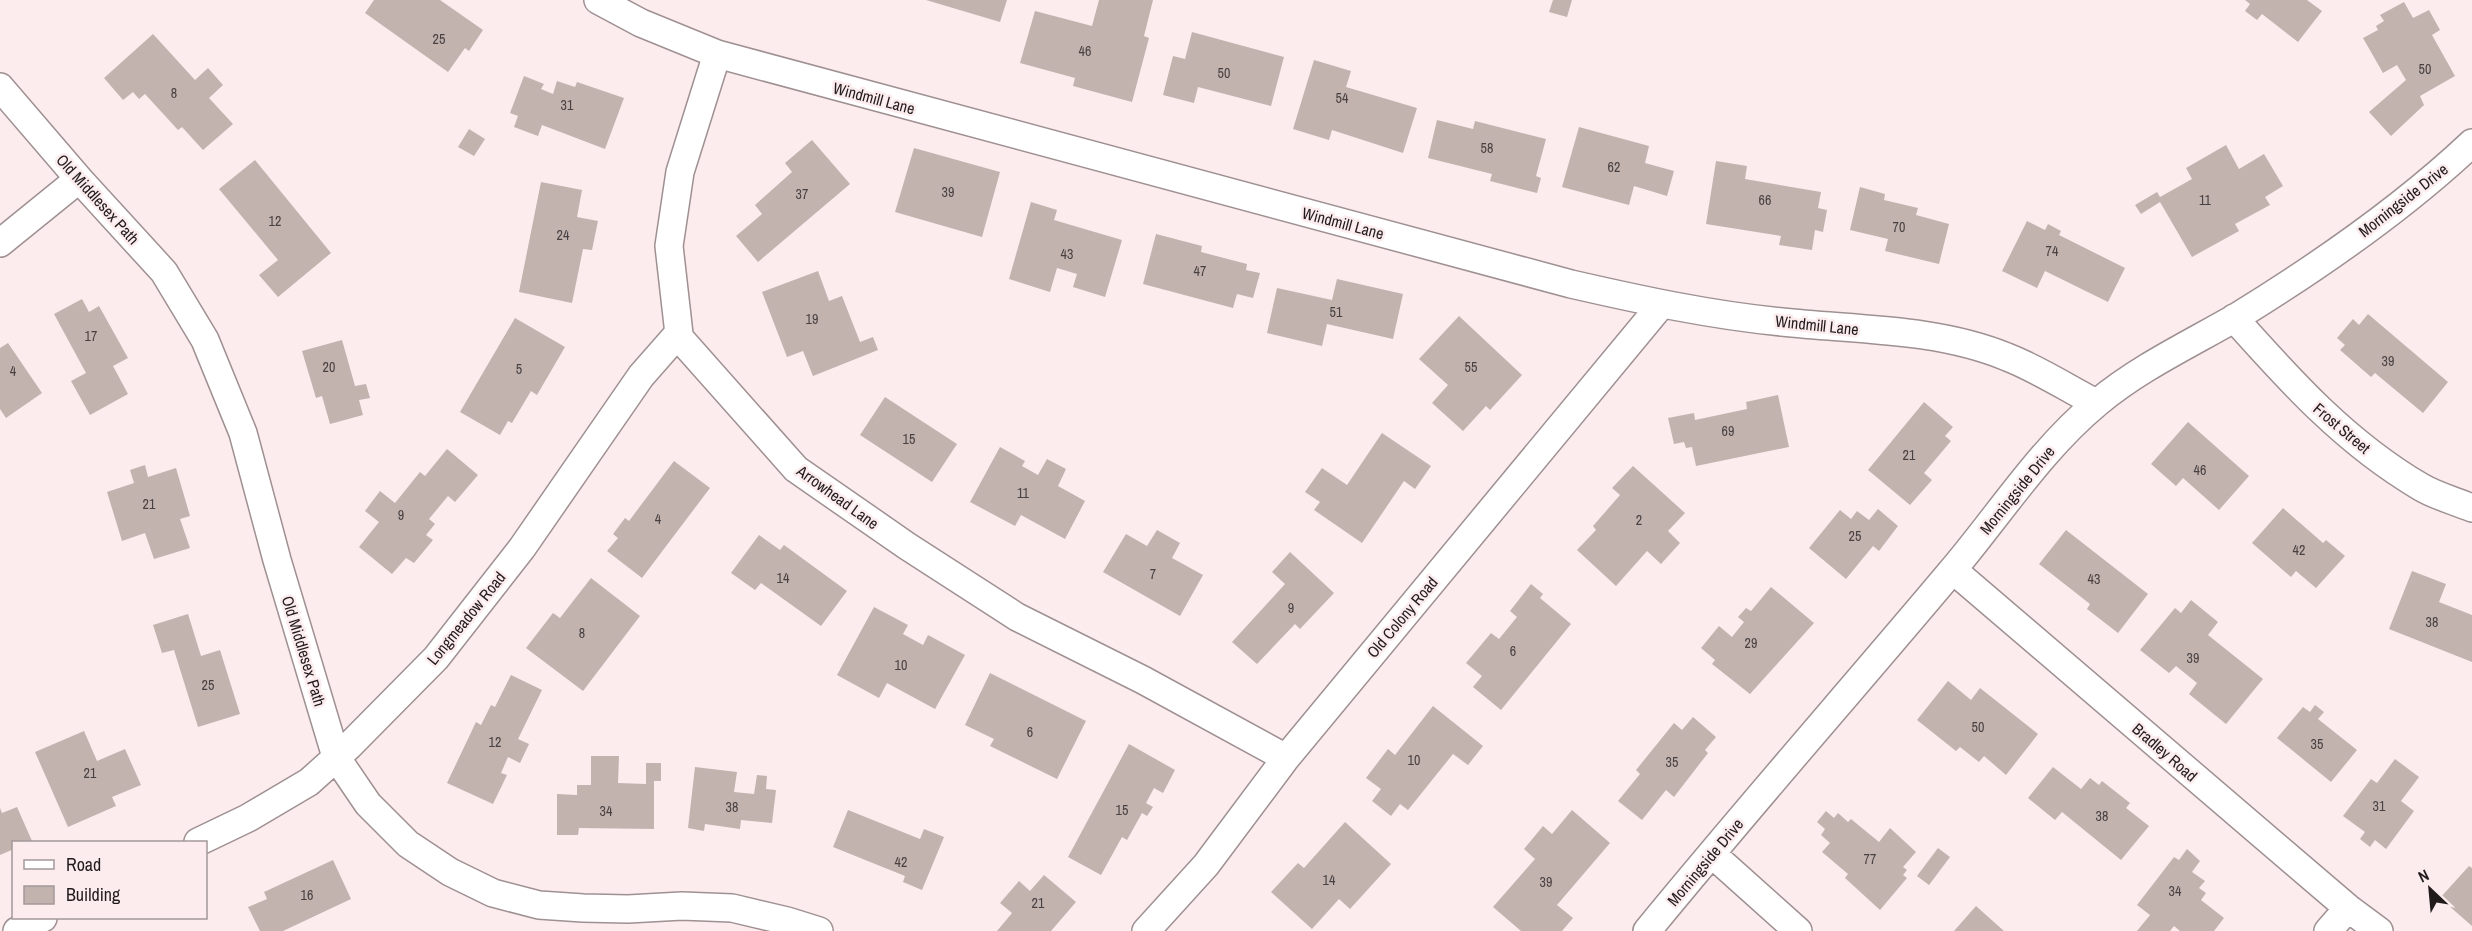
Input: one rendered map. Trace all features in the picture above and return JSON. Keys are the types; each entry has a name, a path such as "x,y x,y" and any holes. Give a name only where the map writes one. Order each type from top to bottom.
{"street":[{"name":"Windmill Lane","path":"598,0 641,23 717,54 1560,281 1661,305 1716,314 1912,335 1961,343 2007,357 2096,403"},
{"path":"677,335 679,334 669,246 670,235 680,171 717,54"},
{"name":"Old Middlesex Path","path":"0,87 79,179 164,272 205,340 243,433 277,560 336,757 368,804 408,844 450,872 493,893 539,905 628,909 682,906 732,908 819,931"},
{"name":"Morningside Drive","path":"1647,931 1953,570 2060,438 2096,403 2132,376 2234,318 2312,268 2434,179 2472,143"},
{"path":"0,243 79,179"},
{"name":"Old Colony Road","path":"1146,931 1206,865 1286,758 1661,305"},
{"name":"Frost Street","path":"2234,318 2298,390 2348,437 2422,488 2472,508"},
{"name":"Longmeadow Road","path":"202,841 248,818 309,782 436,658 522,548 641,376 677,335"},
{"name":"Arrowhead Lane","path":"677,335 796,468 907,546 1017,617 1143,680 1286,758"},
{"name":"Bradley Road","path":"1953,570 2348,908 2379,931"},
{"path":"1712,854 1798,931"},
{"path":"2328,931 2348,908"},
{"path":"611,931 628,909"},
{"path":"17,931 41,919"}],"building":[{"path":"374,0 440,0 483,30 469,51 465,48 448,72 365,13"},
{"path":"926,0 1007,0 1000,22"},
{"path":"1099,0 1153,0 1144,36 1149,38 1132,102 1073,86 1075,78 1020,63 1035,11 1092,26"},
{"path":"1553,0 1572,0 1567,17 1549,12"},
{"path":"2245,0 2307,0 2322,11 2298,42 2262,14 2257,20 2245,11 2250,4"},
{"path":"2404,2 2413,18 2429,10 2440,30 2432,35 2455,76 2420,96 2424,105 2391,136 2369,112 2406,80 2397,65 2383,73 2363,38 2378,30 2376,26 2384,21 2380,15"},
{"path":"1192,32 1284,57 1271,106 1198,87 1194,103 1163,95 1173,56 1185,59"},
{"path":"153,34 195,80 208,68 223,85 209,98 233,124 203,150 182,127 178,130 145,94 139,99 133,92 123,100 104,78"},
{"path":"1314,60 1351,71 1346,87 1417,108 1403,153 1332,130 1329,140 1293,129"},
{"path":"524,76 544,84 541,89 553,94 557,81 575,87 577,82 624,98 605,149 542,125 538,136 514,127 518,116 510,113"},
{"path":"1437,120 1473,129 1475,121 1546,139 1536,176 1541,178 1537,193 1490,181 1492,174 1428,158"},
{"path":"1579,127 1649,146 1645,163 1674,171 1667,196 1634,186 1629,205 1562,187"},
{"path":"469,129 485,139 474,156 458,147"},
{"path":"812,140 850,184 758,262 736,236 762,214 755,205 792,172 785,163"},
{"path":"2226,145 2239,169 2264,154 2283,186 2265,197 2270,205 2235,224 2239,231 2192,257 2160,202 2141,214 2135,205 2157,192 2160,197 2192,179 2186,168"},
{"path":"914,148 1000,172 982,237 895,212"},
{"path":"255,160 331,253 278,297 259,275 278,260 219,189"},
{"path":"1716,161 1747,166 1745,179 1821,192 1818,208 1827,210 1823,232 1815,230 1812,250 1779,245 1781,236 1706,224"},
{"path":"541,182 582,190 577,217 598,221 592,250 583,249 572,303 519,292"},
{"path":"1860,187 1885,194 1884,200 1918,208 1916,215 1949,224 1939,264 1885,251 1888,239 1850,230"},
{"path":"1031,202 1057,210 1054,220 1122,240 1105,297 1073,287 1077,274 1057,268 1050,292 1009,279"},
{"path":"2027,221 2045,230 2048,224 2061,231 2059,235 2125,268 2108,302 2045,271 2037,288 2002,271"},
{"path":"1156,234 1202,246 1201,252 1247,264 1246,270 1260,273 1253,298 1237,294 1233,308 1143,284"},
{"path":"818,271 829,301 842,296 860,342 873,337 878,350 813,376 803,351 787,357 762,292"},
{"path":"1337,279 1403,294 1393,339 1327,324 1322,346 1267,333 1277,288 1332,300"},
{"path":"82,299 89,312 99,306 128,358 113,366 128,394 90,415 71,381 86,373 54,314"},
{"path":"2368,314 2448,382 2423,413 2375,373 2371,377 2340,350 2345,345 2337,338 2353,319 2359,325"},
{"path":"1459,316 1522,375 1490,410 1486,406 1463,431 1432,403 1448,385 1419,359"},
{"path":"515,318 565,347 537,395 531,391 512,423 508,421 500,435 460,412"},
{"path":"342,340 355,386 366,384 370,398 359,400 363,415 330,424 322,396 316,398 302,351"},
{"path":"8,343 42,393 6,418 0,409 0,348"},
{"path":"1778,395 1789,447 1696,466 1692,447 1686,448 1684,442 1674,444 1668,418 1694,413 1695,420 1747,409 1746,402"},
{"path":"885,397 957,444 932,482 860,435"},
{"path":"1924,402 1953,427 1945,436 1951,441 1924,473 1932,480 1910,505 1868,470"},
{"path":"2188,422 2249,476 2219,510 2183,478 2176,486 2151,464"},
{"path":"1382,433 1431,466 1415,489 1404,481 1362,543 1314,510 1320,502 1305,492 1322,468 1347,485"},
{"path":"1000,447 1025,461 1022,466 1038,475 1047,459 1066,469 1058,486 1085,501 1065,539 1021,515 1015,526 970,502"},
{"path":"447,449 478,475 455,502 448,496 429,519 435,524 426,535 433,540 414,563 406,558 392,574 359,547 379,522 365,511 380,491 395,503 420,472 425,476"},
{"path":"674,461 710,488 642,578 607,551 618,538 613,534 625,518 629,521"},
{"path":"145,465 148,477 176,468 190,516 180,519 190,548 154,559 145,533 122,541 107,492 134,483 130,470"},
{"path":"1633,466 1685,513 1668,531 1680,543 1661,564 1647,551 1616,586 1577,550 1596,530 1593,526 1620,495 1612,488"},
{"path":"2283,508 2323,543 2326,540 2345,556 2316,588 2296,571 2291,577 2252,543"},
{"path":"1878,509 1898,526 1879,551 1873,546 1846,579 1809,548 1840,510 1851,519 1857,511 1869,520"},
{"path":"1157,530 1180,543 1172,558 1203,575 1180,616 1103,572 1126,534 1147,546"},
{"path":"2066,530 2148,594 2118,633 2087,609 2090,604 2039,564"},
{"path":"759,535 780,550 784,545 847,591 821,626 761,583 755,590 731,573"},
{"path":"1290,552 1334,593 1300,629 1295,624 1257,664 1232,642 1285,584 1272,572"},
{"path":"2412,571 2446,584 2439,602 2472,615 2472,662 2389,629"},
{"path":"591,578 640,616 583,691 526,648 553,613 560,618"},
{"path":"1531,584 1543,594 1540,598 1571,624 1501,710 1473,687 1482,676 1466,663 1491,633 1499,639 1517,617 1510,611"},
{"path":"1771,587 1814,623 1750,694 1712,664 1715,660 1701,648 1719,626 1732,637 1744,622 1738,617 1746,608 1751,611"},
{"path":"2191,600 2218,622 2208,635 2263,679 2226,724 2189,694 2197,683 2176,666 2169,673 2140,650 2175,608 2181,613"},
{"path":"874,607 908,625 903,634 923,645 928,635 965,655 935,709 887,683 879,698 837,675"},
{"path":"188,614 201,656 220,650 240,714 198,727 174,650 162,653 153,625"},
{"path":"990,673 1086,721 1057,779 990,746 994,739 965,725"},
{"path":"511,675 542,690 518,739 529,744 520,763 508,757 501,773 507,775 493,804 447,783 476,722 481,725 491,705 495,707"},
{"path":"1948,681 1971,700 1980,688 2038,734 2006,775 1984,756 1979,762 1960,747 1956,751 1917,720"},
{"path":"2315,705 2324,712 2318,719 2357,750 2331,782 2277,738 2303,707 2310,712"},
{"path":"1433,706 1483,746 1468,765 1453,754 1408,810 1400,804 1391,816 1372,801 1381,789 1366,778 1388,749 1395,755"},
{"path":"1693,717 1716,737 1705,750 1708,753 1674,797 1666,790 1642,820 1618,801 1640,774 1636,770 1674,723 1682,730"},
{"path":"84,731 97,761 125,749 141,785 112,797 116,806 68,827 35,752"},
{"path":"1129,744 1175,770 1163,793 1154,788 1146,803 1153,807 1147,816 1142,813 1127,840 1122,837 1101,875 1068,857"},
{"path":"591,756 619,756 618,783 646,784 646,763 661,763 661,781 654,781 654,829 579,828 578,835 557,835 557,794 577,795 577,785 591,785"},
{"path":"2395,759 2419,777 2401,801 2414,811 2386,849 2375,840 2370,847 2360,839 2365,832 2343,816 2371,779 2377,783"},
{"path":"695,767 737,772 734,792 754,794 757,775 767,776 766,789 776,790 772,823 741,820 740,829 705,824 704,831 688,828"},
{"path":"2053,767 2081,789 2090,778 2099,785 2102,781 2130,803 2126,808 2149,826 2121,860 2062,812 2055,820 2028,798"},
{"path":"17,807 32,841 12,841 12,850 0,855 0,808 2,813"},
{"path":"848,810 920,839 924,829 944,837 922,890 903,882 905,876 833,847"},
{"path":"1572,810 1610,843 1557,905 1573,918 1562,931 1521,931 1493,907 1535,859 1524,849 1543,826 1552,834"},
{"path":"1826,811 1834,818 1838,813 1848,822 1851,819 1879,842 1890,828 1916,852 1903,867 1907,870 1903,875 1907,878 1880,910 1845,878 1848,874 1822,852 1830,843 1821,835 1825,829 1817,822"},
{"path":"1345,822 1391,864 1350,909 1339,899 1312,929 1271,892 1298,863 1304,868"},
{"path":"1938,848 1950,857 1929,885 1917,876"},
{"path":"2187,849 2200,861 2192,872 2205,881 2199,888 2206,893 2201,900 2224,918 2214,931 2180,931 2174,926 2170,931 2137,931 2150,915 2137,905 2174,857 2179,860"},
{"path":"333,860 351,899 283,931 260,931 248,907 267,899 264,892"},
{"path":"2469,866 2472,868 2472,926 2440,898"},
{"path":"1044,875 1076,902 1051,931 997,931 1012,913 1000,903 1019,881 1030,891"},
{"path":"1976,906 2004,931 1954,931"}]}
